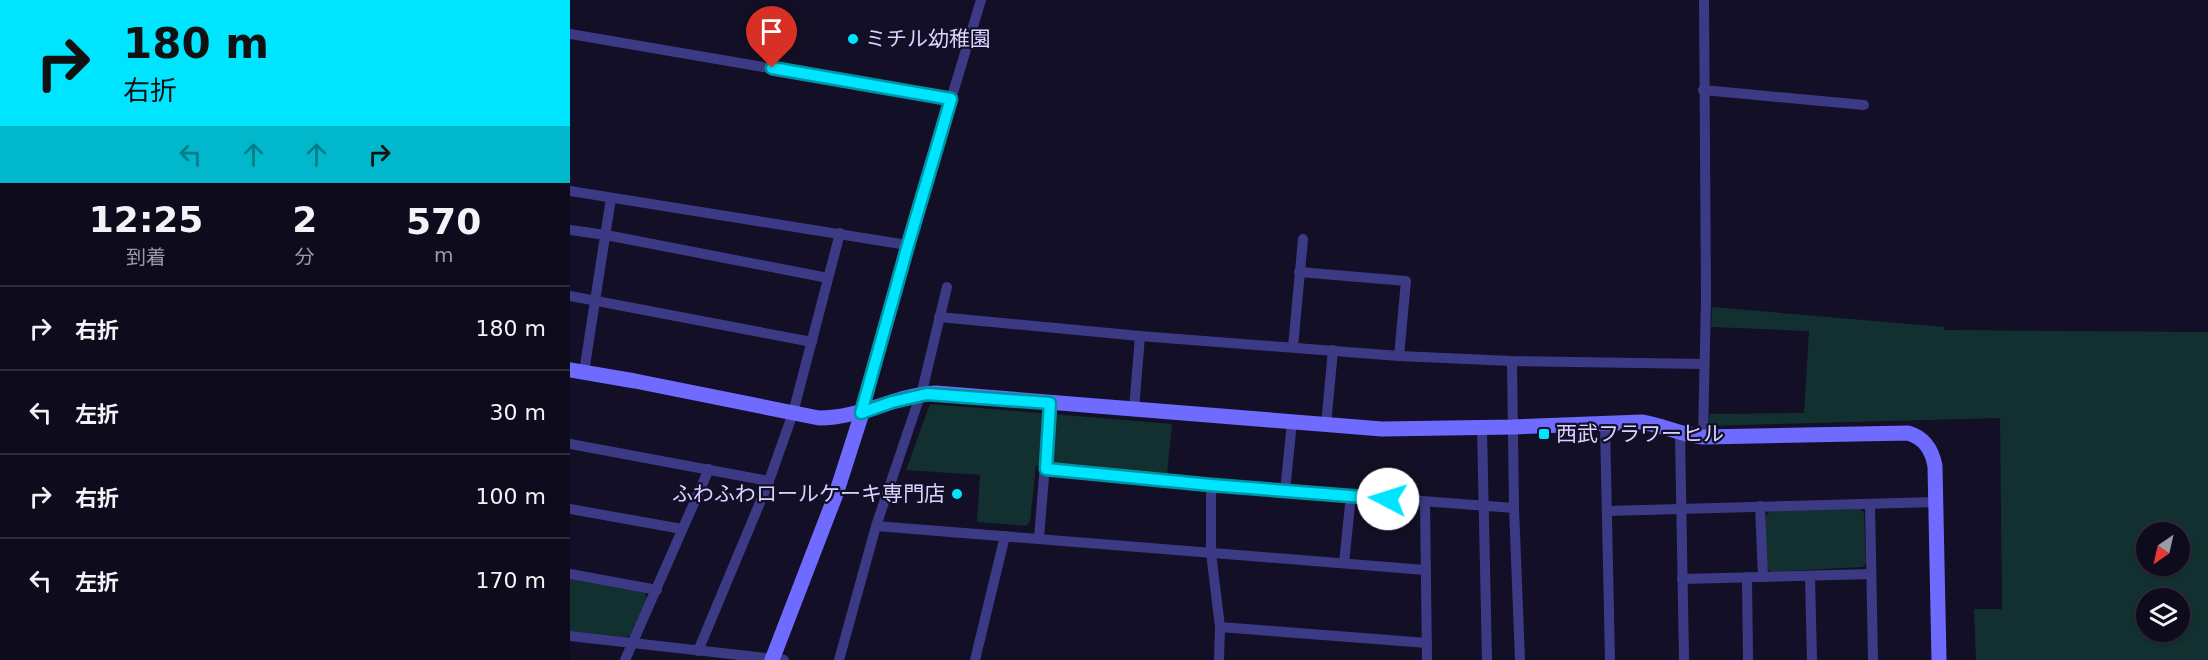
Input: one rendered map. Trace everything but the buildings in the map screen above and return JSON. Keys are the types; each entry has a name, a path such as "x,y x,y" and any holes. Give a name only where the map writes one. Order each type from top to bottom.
{"street":[{"path":"570,636 776,660 836,494 981,0"},
{"path":"1703,437 1706,298 1704,0"},
{"path":"570,34 951,99"},
{"path":"1703,90 1864,105"},
{"path":"570,192 908,245"},
{"path":"611,198 596,299 577,371 819,418 861,413 919,395 936,393 1326,425 1414,429 1656,424 1680,433 1703,437 1898,431 1908,433 1924,441 1932,454 1939,660"},
{"path":"570,230 828,278"},
{"path":"698,651 769,481 793,413 840,233"},
{"path":"1293,347 1303,238"},
{"path":"1299,272 1406,281 1399,356"},
{"path":"839,660 876,526 923,387 948,287"},
{"path":"570,296 596,299 812,342"},
{"path":"939,317 1140,336 1399,356 1512,361 1704,364"},
{"path":"1134,409 1140,336"},
{"path":"1326,425 1333,350"},
{"path":"1512,361 1514,508 1520,660"},
{"path":"1039,538 1050,403"},
{"path":"1285,491 1292,422"},
{"path":"1605,424 1610,660"},
{"path":"1482,428 1482,506 1488,660"},
{"path":"1680,433 1684,660"},
{"path":"570,444 769,481"},
{"path":"625,660 634,645 709,469"},
{"path":"1046,469 1211,485 1514,508"},
{"path":"1211,485 1211,553 1220,627 1219,660"},
{"path":"1344,563 1351,495"},
{"path":"1425,502 1427,660"},
{"path":"1607,512 1935,502"},
{"path":"1870,504 1873,660"},
{"path":"1760,506 1763,576"},
{"path":"570,508 682,529"},
{"path":"876,526 1425,570"},
{"path":"975,660 1005,536"},
{"path":"570,574 657,590"},
{"path":"1682,579 1870,574"},
{"path":"1747,577 1748,660"},
{"path":"1810,577 1812,660"},
{"path":"1220,627 1427,643"}],"green space":[{"path":"1712,307 1945,327 1944,330 2208,332 2208,660 1976,660 1974,609 2002,609 2000,418 1708,426 1710,414 1804,413 1809,331 1711,327"},
{"path":"930,404 1172,424 1167,475 1036,465 1030,522 1026,526 977,522 980,475 906,470"},
{"path":"1860,509 1864,513 1866,563 1863,567 1771,572 1766,568 1766,516 1770,511"},
{"path":"570,579 645,593 647,598 632,635 627,637 570,631"}],"place":[{"name":"ミチル幼稚園","path":"853,39"},
{"name":"西武フラワーヒル","path":"1544,434"},
{"name":"ふわふわロールケーキ専門店","path":"957,494"}],"route":[{"path":"772,68 951,99 861,413 892,402 936,393 1050,403 1046,469 1388,499"}]}
